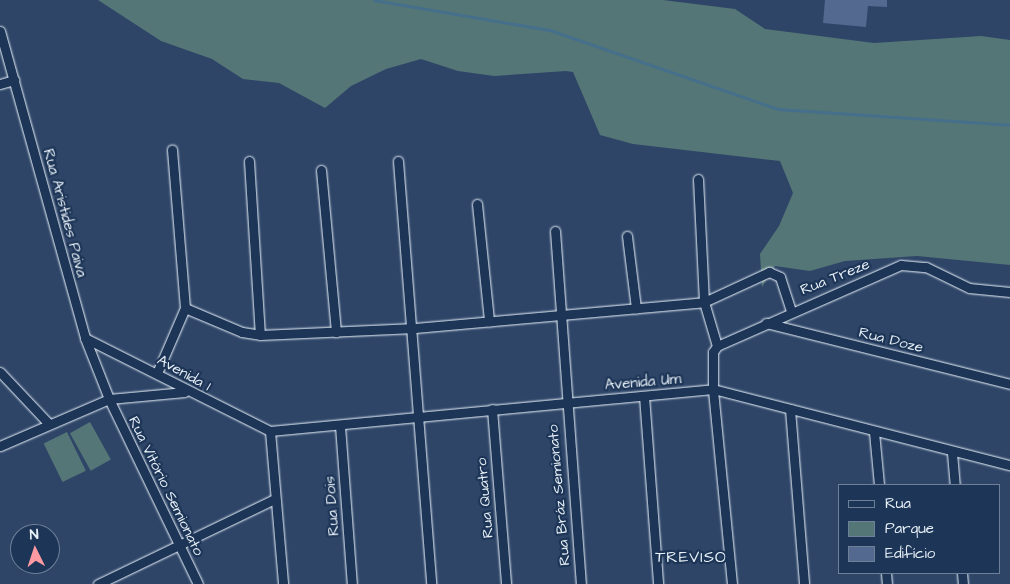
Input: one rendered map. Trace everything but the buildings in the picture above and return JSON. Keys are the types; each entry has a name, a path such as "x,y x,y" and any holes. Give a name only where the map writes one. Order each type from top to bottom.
{"street":[{"name":"Rua Aristides Paiva","path":"0,31 85,338 109,399"},
{"path":"0,84 14,80"},
{"path":"157,374 185,308 172,150"},
{"path":"249,161 260,335"},
{"path":"398,161 415,328 417,416 431,584"},
{"path":"321,170 336,332"},
{"path":"698,179 704,302 717,346 713,352 713,389 732,584"},
{"path":"477,204 489,321"},
{"name":"Rua Bráz Semionato","path":"555,231 565,403 581,584"},
{"path":"628,236 636,308"},
{"name":"Rua Treze","path":"717,346 791,310 913,263 969,288 1010,292"},
{"path":"185,308 242,332 260,335 415,328 704,302 769,272 780,277 791,310"},
{"name":"Rua Doze","path":"766,323 1010,384"},
{"name":"Avenida 1","path":"85,338 157,374 185,392 270,431"},
{"path":"0,372 48,424"},
{"name":"Avenida Um","path":"270,431 340,426 417,416 713,389 952,453 1010,465"},
{"path":"0,446 109,399 185,392"},
{"path":"644,396 658,584"},
{"name":"Rua Vitório Semionato","path":"109,399 198,584"},
{"name":"Rua Quatro","path":"492,409 506,584"},
{"path":"790,409 804,584"},
{"name":"Rua Dois","path":"340,426 352,584"},
{"path":"270,431 283,584"},
{"path":"874,432 879,484"},
{"path":"952,453 955,484"},
{"path":"98,584 276,499"}],"green space":[{"path":"98,0 663,0 735,9 765,29 874,43 981,36 1010,40 1010,265 917,256 845,261 810,271 775,266 762,287 760,254 779,226 793,193 780,161 633,144 600,135 573,72 566,71 494,76 458,71 421,59 386,69 351,86 325,108 279,83 243,79 212,59 161,41"},
{"path":"90,422 111,460 91,471 70,433"},
{"path":"67,432 86,471 62,482 44,443"}],"waterway":[{"path":"374,0 550,30 778,109 1010,125"}],"district":[{"name":"TREVISO","path":"691,557"}]}
